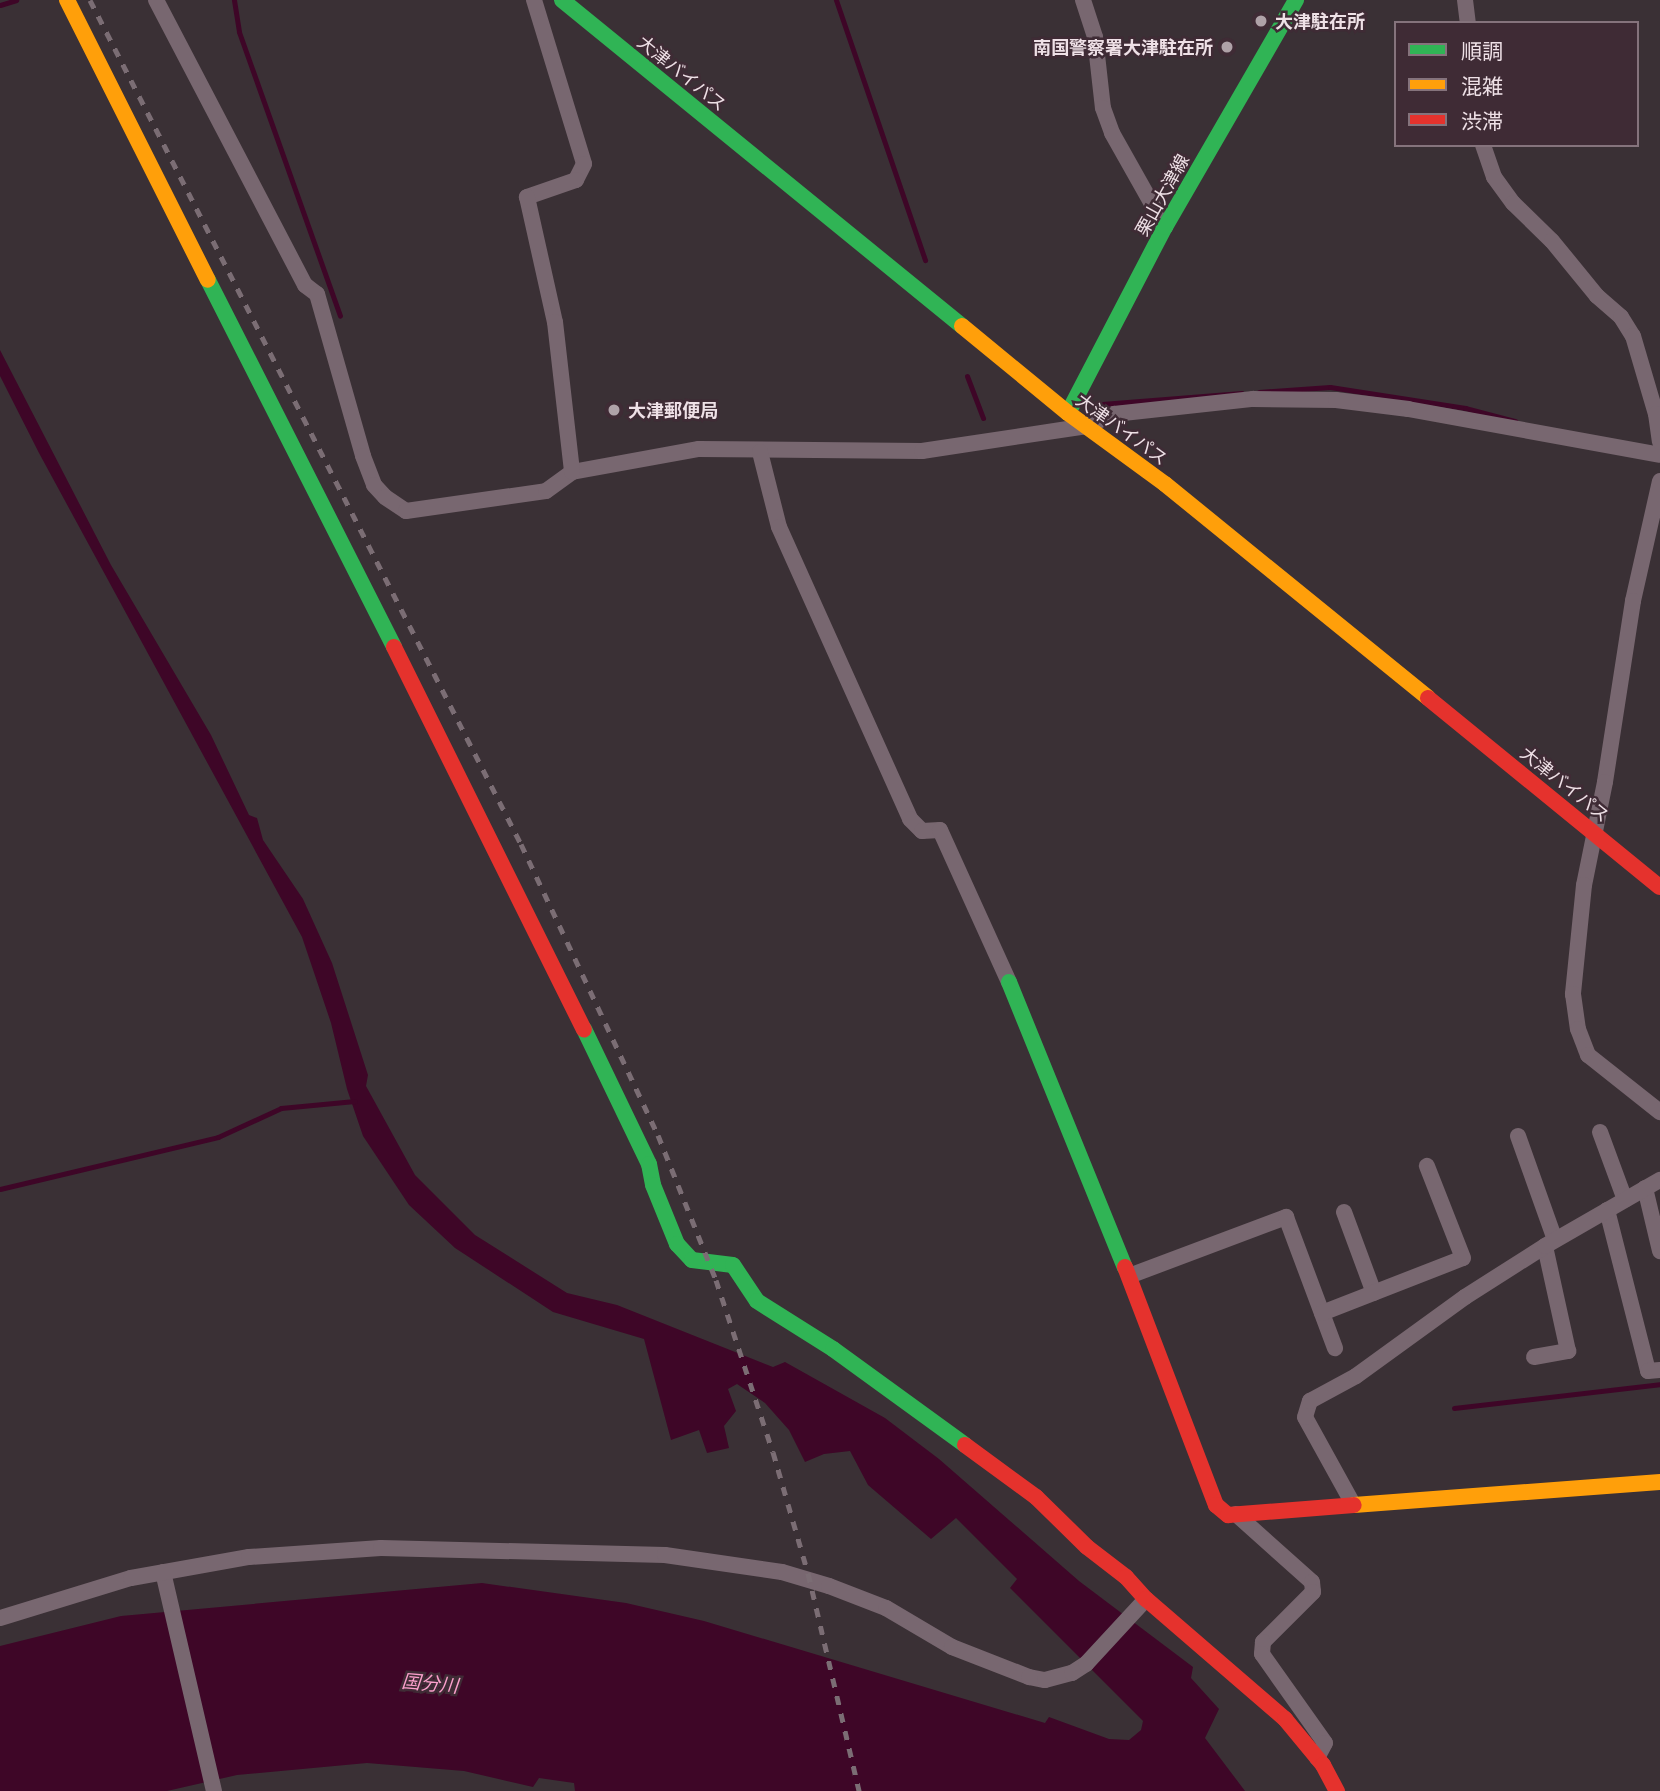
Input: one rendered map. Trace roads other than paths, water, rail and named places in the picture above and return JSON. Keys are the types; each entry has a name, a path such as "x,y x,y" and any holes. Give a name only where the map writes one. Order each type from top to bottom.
{"street":[{"path":"67,0 523,904 649,1164 653,1185 677,1244 692,1260 733,1265 757,1301 833,1349 1036,1497 1142,1604 1268,1704 1317,1758 1336,1791"},
{"path":"156,0 305,285 317,294 374,485 385,497 406,511 546,491 572,472 699,449 760,452 922,451 1087,426 1114,414 1239,400 1336,400 1438,413 1522,432 1660,455"},
{"path":"534,0 584,164 576,180 527,197 555,322 572,472"},
{"name":"大津バイパス","path":"562,0 1068,413 1176,493 1660,887"},
{"path":"1083,0 1095,37 1103,108 1112,134 1165,228"},
{"name":"栗山大津線","path":"1068,413 1165,228 1296,0"},
{"path":"1465,0 1468,21"},
{"path":"1484,147 1494,177 1513,202 1552,241 1597,296 1621,317 1633,335 1656,414 1660,442"},
{"path":"760,452 779,527 910,819 922,831 940,830 1009,982 1129,1276 1216,1505 1228,1515 1660,1482"},
{"path":"1660,481 1633,601 1595,834 1584,885 1573,994 1578,1029 1588,1055 1660,1112"},
{"path":"1600,1132 1625,1200"},
{"path":"1518,1136 1550,1243 1568,1351 1534,1357"},
{"path":"1322,1313 1463,1258 1427,1166"},
{"path":"1353,1504 1305,1417 1310,1401 1356,1376 1465,1297 1550,1243 1660,1180"},
{"path":"1645,1188 1660,1251"},
{"path":"1607,1210 1648,1371 1660,1370"},
{"path":"1344,1212 1374,1293"},
{"path":"1129,1276 1286,1217 1335,1348"},
{"path":"1236,1514 1312,1582 1313,1592 1263,1642 1262,1654 1325,1743 1317,1758"},
{"path":"0,1618 131,1578 249,1557 331,1549 665,1555 782,1572 829,1586 886,1608 952,1647 1029,1677 1045,1680 1072,1673 1086,1664 1142,1604"},
{"path":"163,1572 214,1791"}],"water":[{"name":"国分川","path":"0,350 111,565 211,735 249,815 257,818 263,840 303,899 332,963 368,1075 366,1086 415,1175 475,1235 567,1293 617,1305 773,1367 785,1362 885,1418 939,1459 1079,1581 1193,1667 1191,1678 1219,1709 1205,1738 1245,1791 575,1791 574,1783 539,1778 533,1787 464,1771 367,1763 237,1775 167,1791 0,1791 0,1646 121,1616 482,1583 626,1603 704,1621 1045,1723 1049,1717 1109,1739 1129,1740 1141,1730 1143,1721 1010,1588 1017,1579 956,1518 931,1539 868,1485 850,1451 824,1454 805,1462 789,1430 765,1403 737,1384 728,1389 736,1411 724,1426 729,1448 707,1453 699,1430 671,1440 644,1339 553,1312 455,1248 409,1205 363,1136 347,1089 331,1023 302,937 39,453 0,376"}],"waterway":[{"path":"0,5 16,0"},
{"path":"234,0 239,32 340,316"},
{"path":"836,0 925,260"},
{"path":"967,376 983,418"},
{"path":"1259,392 1330,387 1465,408 1515,421"},
{"path":"1102,404 1242,393"},
{"path":"0,1189 218,1137 281,1108 355,1101"},
{"path":"1454,1408 1660,1384"}],"railway":[{"path":"90,0 521,844 658,1135 716,1280 773,1452 808,1573 859,1791"}],"place":[{"name":"大津駐在所","path":"1261,21"},
{"name":"南国警察署大津駐在所","path":"1227,47"},
{"name":"大津郵便局","path":"614,410"}]}
